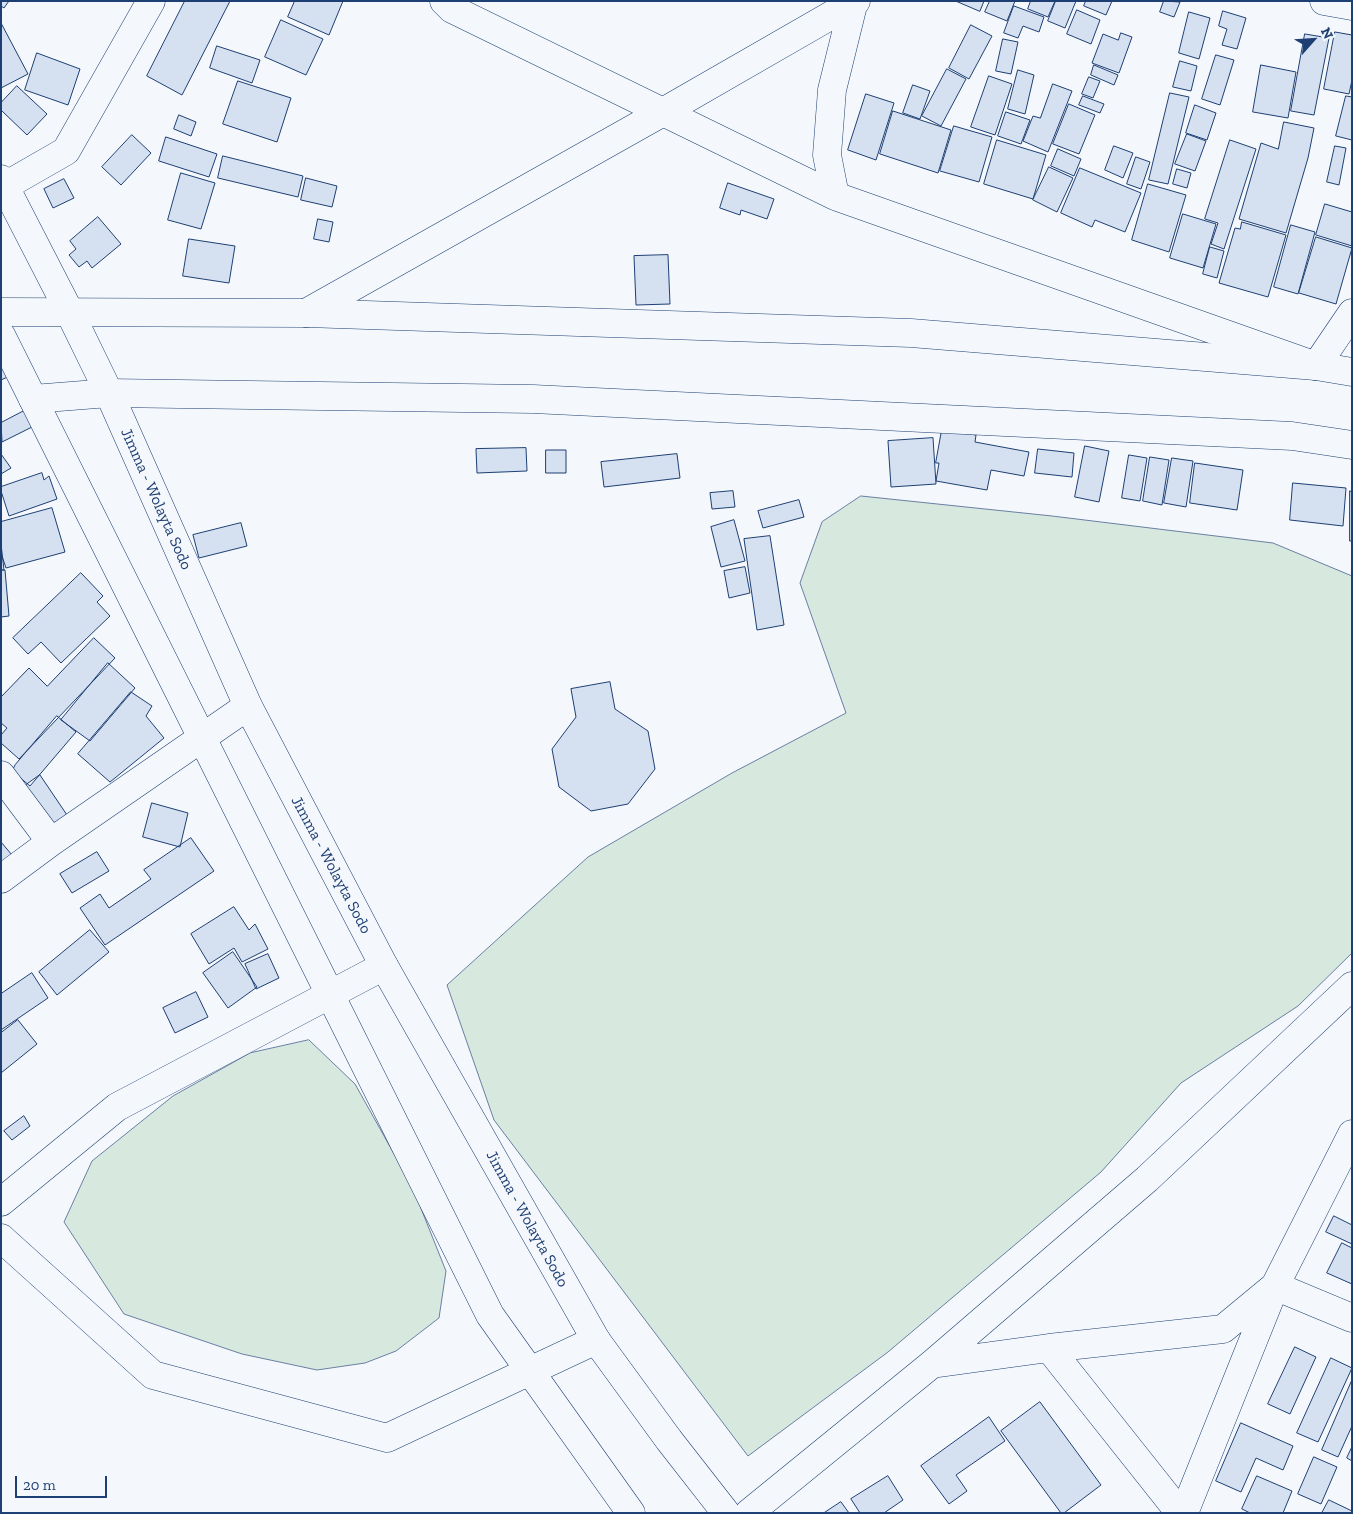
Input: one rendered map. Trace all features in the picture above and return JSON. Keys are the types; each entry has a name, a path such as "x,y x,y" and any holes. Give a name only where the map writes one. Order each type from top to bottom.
{"main road":[{"path":"3,183 66,151 151,1"},
{"path":"444,1 452,9 835,196 1316,366"},
{"path":"1324,1 1352,6"},
{"path":"306,313 664,112 855,2"},
{"path":"835,196 827,155 832,90 855,2"},
{"name":"Jimma - Wolayta Sodo","path":"3,183 70,312 109,393 248,706 384,966 596,1340 669,1440 726,1513"},
{"path":"1,312 306,313 911,333 1316,366 1352,372"},
{"path":"1316,366 1352,313"},
{"path":"1,335 490,1315 631,1513"},
{"path":"33,399 109,393 543,399 1292,436 1352,445"},
{"path":"1,879 51,842 248,706"},
{"path":"1,775 51,842"},
{"path":"1,1202 117,1107 384,966"},
{"path":"750,1513 932,1364 1148,1179 1352,986"},
{"path":"1049,1348 1182,1513 1275,1286 1352,1134"},
{"path":"1,1238 153,1375 387,1438 596,1340"},
{"path":"932,1364 1049,1348 1223,1329 1275,1286"},
{"path":"1275,1286 1352,1318"}],"shaded area":[{"path":"861,496 1052,516 1273,543 1352,576 1352,953 1298,1006 1181,1083 1101,1172 888,1352 748,1456 494,1120 447,985 588,857 732,773 846,713 800,583 822,522"},
{"path":"309,1040 355,1084 412,1186 446,1271 439,1318 396,1351 365,1363 317,1370 242,1354 124,1314 64,1222 92,1161 173,1096 250,1053"}],"building":[{"path":"1,1 9,1 4,8 1,6"},
{"path":"185,1 230,1 182,95 147,76"},
{"path":"295,1 343,1 329,35 288,17"},
{"path":"956,1 984,1 980,11"},
{"path":"990,1 1015,1 1007,21 985,12"},
{"path":"1031,1 1055,1 1048,17 1028,9"},
{"path":"1056,1 1076,1 1065,28 1048,21"},
{"path":"1086,1 1112,1 1106,15 1084,6"},
{"path":"1164,1 1180,2 1174,17 1160,12"},
{"path":"1014,6 1044,17 1039,32 1023,26 1018,38 1004,33"},
{"path":"1077,10 1100,20 1091,44 1067,34"},
{"path":"1223,11 1246,18 1237,49 1222,45 1227,29 1219,26"},
{"path":"1189,12 1210,18 1199,59 1179,53"},
{"path":"281,20 323,39 306,75 265,57"},
{"path":"1,23 28,74 1,88"},
{"path":"971,25 992,36 969,79 949,68"},
{"path":"1335,32 1352,35 1352,80 1349,94 1324,89"},
{"path":"1121,33 1132,37 1119,73 1092,63 1103,34 1118,40"},
{"path":"1305,34 1329,38 1314,115 1291,111"},
{"path":"1003,39 1018,42 1011,74 996,71"},
{"path":"217,46 260,60 252,83 210,68"},
{"path":"37,53 80,69 68,105 25,90"},
{"path":"1216,55 1234,60 1220,105 1202,99"},
{"path":"1180,61 1197,66 1191,91 1173,87"},
{"path":"1094,65 1118,75 1114,85 1091,75"},
{"path":"1261,65 1296,72 1288,118 1253,112"},
{"path":"947,69 966,79 941,126 922,116"},
{"path":"1018,70 1034,75 1025,114 1008,109"},
{"path":"989,76 1012,84 995,135 971,127"},
{"path":"1089,77 1100,81 1093,98 1082,94"},
{"path":"238,81 291,98 277,142 223,124"},
{"path":"1053,84 1072,91 1048,152 1023,141 1033,116 1040,118"},
{"path":"913,85 930,91 920,119 903,113"},
{"path":"17,86 47,114 27,135 1,110 1,103"},
{"path":"1170,93 1189,97 1168,184 1149,180"},
{"path":"866,94 894,103 876,160 848,150"},
{"path":"1083,96 1104,104 1100,113 1079,105"},
{"path":"1346,96 1352,97 1352,140 1336,136"},
{"path":"1069,104 1095,115 1079,154 1053,144"},
{"path":"1195,105 1216,113 1207,140 1186,133"},
{"path":"893,111 951,130 938,173 880,154"},
{"path":"1006,112 1030,120 1021,144 998,136"},
{"path":"179,115 196,122 191,136 174,129"},
{"path":"1284,122 1314,128 1308,158 1286,233 1239,219 1261,143 1278,149"},
{"path":"954,126 992,137 979,182 940,171"},
{"path":"1187,134 1206,141 1195,171 1175,164"},
{"path":"132,135 151,153 121,185 102,167"},
{"path":"166,137 217,154 209,177 159,161"},
{"path":"997,140 1046,155 1033,199 984,184"},
{"path":"1230,140 1256,149 1224,249 1211,244 1218,223 1205,219"},
{"path":"1114,146 1133,153 1123,178 1105,170"},
{"path":"1335,146 1346,148 1339,185 1327,182"},
{"path":"1058,149 1081,159 1074,176 1051,166"},
{"path":"223,156 303,176 298,197 218,178"},
{"path":"1136,157 1150,162 1141,189 1127,184"},
{"path":"1049,167 1073,178 1057,212 1033,200"},
{"path":"1080,168 1141,193 1125,232 1095,220 1092,227 1061,213"},
{"path":"1177,169 1191,173 1187,188 1173,184"},
{"path":"181,173 215,183 201,229 168,220"},
{"path":"306,178 337,186 332,207 301,200"},
{"path":"64,179 74,198 53,208 44,189"},
{"path":"728,183 774,199 767,219 741,210 740,215 720,208"},
{"path":"1148,184 1186,195 1169,252 1132,240"},
{"path":"1325,204 1352,212 1352,246 1316,235"},
{"path":"1183,214 1216,224 1203,268 1170,258"},
{"path":"98,217 121,244 92,268 87,261 79,267 69,255 76,249 70,241"},
{"path":"318,219 333,222 329,242 314,239"},
{"path":"1242,222 1286,235 1268,297 1219,283 1235,228 1240,229"},
{"path":"1291,225 1315,232 1298,294 1274,287"},
{"path":"1316,237 1352,248 1336,304 1299,293"},
{"path":"189,239 235,246 229,283 183,276"},
{"path":"1210,247 1224,251 1217,278 1203,274"},
{"path":"668,255 670,304 636,305 634,256"},
{"path":"1,345 14,374 1,380"},
{"path":"24,411 32,427 2,442 1,423"},
{"path":"942,430 976,435 975,442 1029,452 1024,476 991,470 987,490 936,481 939,463 936,463"},
{"path":"933,438 936,484 891,487 888,441"},
{"path":"1085,446 1109,451 1099,502 1075,497"},
{"path":"526,448 527,471 477,473 476,449"},
{"path":"1038,449 1074,453 1072,477 1035,473"},
{"path":"546,450 566,450 566,473 546,473"},
{"path":"1,454 11,468 1,474"},
{"path":"677,454 680,478 604,487 601,462"},
{"path":"1129,455 1147,458 1140,501 1122,498"},
{"path":"1150,457 1169,460 1162,505 1143,501"},
{"path":"1172,458 1193,461 1186,507 1164,503"},
{"path":"1195,463 1243,470 1237,510 1190,503"},
{"path":"42,473 44,480 49,476 57,499 9,516 1,487"},
{"path":"1293,483 1346,488 1343,526 1290,520"},
{"path":"733,491 735,507 712,509 710,493"},
{"path":"1350,491 1352,492 1352,541 1350,541"},
{"path":"799,500 804,517 763,528 758,511"},
{"path":"52,508 65,552 6,568 1,553 1,522"},
{"path":"734,520 745,561 721,567 711,527"},
{"path":"241,523 247,546 199,558 193,535"},
{"path":"770,536 784,625 757,630 744,539"},
{"path":"1,544 4,570 1,570"},
{"path":"745,567 750,593 729,598 724,571"},
{"path":"1,570 5,570 9,616 1,617"},
{"path":"81,573 103,596 97,602 110,616 61,663 41,642 28,654 13,638"},
{"path":"94,638 115,658 19,759 1,743 1,735 7,728 1,723 1,697 29,668 47,686"},
{"path":"108,663 135,688 90,741 61,720"},
{"path":"610,682 615,709 648,731 655,769 628,804 591,811 559,787 552,749 576,717 571,689"},
{"path":"131,692 152,706 146,716 164,738 110,782 78,754"},
{"path":"57,716 76,732 30,786 12,771"},
{"path":"40,775 67,815 45,829 19,790"},
{"path":"152,803 188,813 180,847 143,837"},
{"path":"191,838 214,871 105,945 80,908 100,894 109,908 151,879 144,870"},
{"path":"1,842 12,855 1,863"},
{"path":"97,852 109,871 72,893 60,874"},
{"path":"234,907 249,930 255,924 268,949 242,962 234,948 209,964 191,934"},
{"path":"90,930 109,952 57,995 39,972"},
{"path":"233,952 257,987 228,1008 203,973"},
{"path":"268,954 279,978 256,989 245,964"},
{"path":"32,973 48,998 1,1030 1,994"},
{"path":"196,992 208,1017 175,1033 163,1008"},
{"path":"18,1020 37,1044 1,1073 1,1033"},
{"path":"24,1116 30,1126 12,1140 4,1131"},
{"path":"1334,1216 1352,1225 1352,1244 1326,1232"},
{"path":"1342,1243 1352,1248 1352,1284 1327,1273"},
{"path":"1295,1347 1316,1357 1290,1414 1268,1404"},
{"path":"1331,1358 1352,1368 1318,1442 1297,1433"},
{"path":"1352,1380 1352,1426 1338,1457 1322,1450"},
{"path":"1040,1402 1101,1485 1064,1513 1061,1513 1001,1431"},
{"path":"989,1417 1005,1441 956,1475 967,1491 949,1504 921,1466"},
{"path":"1241,1423 1293,1446 1283,1470 1256,1458 1241,1492 1216,1481"},
{"path":"1352,1447 1352,1461 1347,1458"},
{"path":"1314,1457 1337,1467 1321,1504 1298,1494"},
{"path":"888,1476 903,1500 884,1513 860,1513 851,1499"},
{"path":"1257,1476 1292,1491 1283,1513 1250,1513 1242,1509"},
{"path":"1329,1500 1352,1511 1352,1513 1322,1513"},
{"path":"841,1502 849,1513 824,1513"}]}
